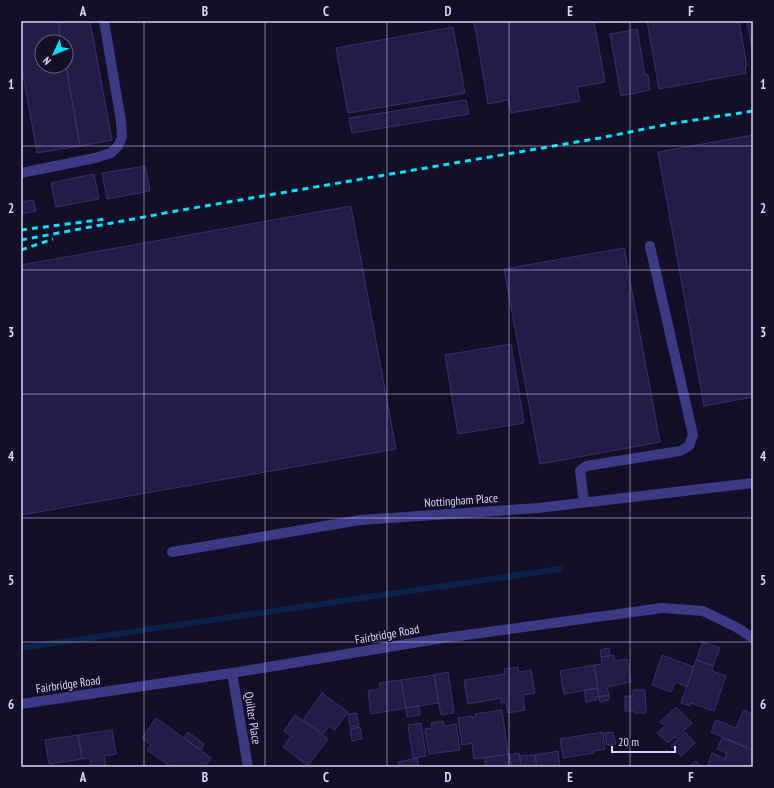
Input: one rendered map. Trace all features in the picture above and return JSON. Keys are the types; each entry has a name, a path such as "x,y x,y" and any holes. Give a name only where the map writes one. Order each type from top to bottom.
{"street":[{"path":"21,173 95,158 111,153 118,146 122,137 121,121 104,21"},
{"path":"584,502 580,471 586,466 680,451 689,446 693,435 650,246"},
{"name":"Nottingham Place","path":"172,552 360,520 538,508 753,483"},
{"name":"Fairbridge Road","path":"21,704 232,673 437,638 662,608 703,612 736,627 753,638"},
{"name":"Quilter Place","path":"232,673 248,767"}],"building":[{"path":"21,21 58,21 60,34 34,34 34,74 67,74 80,146 37,153 21,63"},
{"path":"58,21 90,21 112,140 80,146 67,74 74,74 74,34 60,34"},
{"path":"474,21 594,21 605,82 577,87 580,101 511,113 508,100 488,104"},
{"path":"647,21 739,21 747,66 745,67 746,73 659,89"},
{"path":"747,21 753,21 753,55"},
{"path":"453,27 465,93 348,113 336,48"},
{"path":"637,29 645,75 648,75 650,90 621,96 610,34"},
{"path":"466,100 469,114 352,133 349,118"},
{"path":"753,135 753,397 704,406 658,152"},
{"path":"145,166 150,191 107,199 102,173"},
{"path":"94,174 99,199 56,207 51,183"},
{"path":"33,200 36,211 21,214 21,202"},
{"path":"351,206 396,449 21,515 21,265"},
{"path":"624,248 660,442 540,464 504,269"},
{"path":"511,344 524,423 458,434 445,355"},
{"path":"703,642 720,648 713,666 696,660"},
{"path":"609,648 610,656 601,657 600,650"},
{"path":"614,655 615,661 627,659 631,682 607,687 609,695 599,697 594,665 602,664 601,657"},
{"path":"662,655 694,667 687,687 675,682 671,692 652,685"},
{"path":"696,660 713,666 712,671 726,676 714,711 691,703 690,706 681,703"},
{"path":"594,665 598,688 564,694 560,671"},
{"path":"518,667 519,672 531,670 535,693 523,695 525,710 508,713 506,702 501,703 501,698 468,704 464,680 505,674 504,669"},
{"path":"448,672 454,713 441,715 434,675"},
{"path":"434,675 439,703 406,708 401,680"},
{"path":"401,680 406,708 371,714 368,691 380,689 379,683"},
{"path":"598,688 599,697 596,697 597,700 586,702 584,690"},
{"path":"633,690 645,690 646,713 625,711 625,696 633,696"},
{"path":"322,693 348,712 335,730 329,726 323,734 303,720"},
{"path":"609,695 609,700 600,702 599,697"},
{"path":"419,706 420,715 407,717 406,708"},
{"path":"676,707 692,723 676,738 674,737 668,743 657,733 665,726 660,722"},
{"path":"502,710 508,754 474,759 472,743 462,745 458,718 472,716 472,718 476,717 475,714"},
{"path":"744,710 753,714 753,750 711,732 716,720 736,728"},
{"path":"356,713 359,726 350,727 348,714"},
{"path":"295,715 328,739 308,766 283,747 291,736 284,731"},
{"path":"156,718 211,758 205,767 171,767 147,750 151,745 142,738"},
{"path":"443,721 444,726 456,724 460,750 429,754 425,729 432,728 431,723"},
{"path":"421,723 426,756 413,758 408,725"},
{"path":"360,727 362,739 352,741 350,729"},
{"path":"112,730 116,754 104,756 106,767 91,767 90,758 82,759 78,735"},
{"path":"188,732 204,744 201,750 184,738"},
{"path":"603,732 605,749 594,751 594,753 563,758 560,739"},
{"path":"613,732 616,744 607,745 605,733"},
{"path":"685,732 695,743 681,756 671,746"},
{"path":"78,735 82,759 49,764 45,740"},
{"path":"722,738 753,750 753,767 707,767 712,753 725,759 727,753 717,749"},
{"path":"558,751 560,767 537,767 535,755"},
{"path":"519,753 521,767 512,767 510,755"},
{"path":"509,754 511,767 486,767 484,758"},
{"path":"535,755 537,767 521,767 520,756"},
{"path":"417,758 419,767 399,767 398,762"},
{"path":"696,761 702,767 689,767"}],"waterway":[{"path":"21,648 560,569"}],"railway":[{"path":"21,240 176,211 600,138 669,124 753,111"},
{"path":"21,230 106,219"},
{"path":"21,250 53,239"}]}
